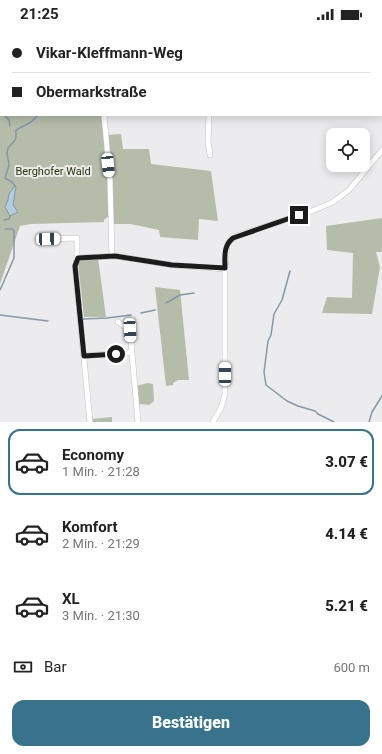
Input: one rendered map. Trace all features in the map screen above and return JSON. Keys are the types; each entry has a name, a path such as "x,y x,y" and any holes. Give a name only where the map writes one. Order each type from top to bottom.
{"street":[{"path":"104,116 110,180 112,256"},
{"path":"209,116 208,141 210,155"},
{"path":"212,422 221,408 224,394 225,268 226,246 228,242 233,238 312,211 333,202 349,190 382,150"},
{"path":"48,239 77,238 78,258 75,266 90,422"},
{"path":"78,258 112,256 172,265 225,268"},
{"path":"118,322 130,329 138,422"},
{"path":"84,356 132,352"}],"green space":[{"name":"Berghofer Wald","path":"0,116 103,116 109,180 109,216 104,220 104,222 31,224 20,226 0,284"},
{"path":"121,134 123,149 149,149 151,164 211,171 218,221 199,219 198,240 160,237 159,230 130,224 112,224 107,135"},
{"path":"382,218 382,252 376,252 380,267 372,314 322,313 327,297 352,298 353,253 327,250 326,226"},
{"path":"98,258 106,317 84,317 78,263 81,260"},
{"path":"155,287 180,290 189,380 178,380 173,383 173,385 166,386"},
{"path":"148,383 153,384 154,401 149,405 139,405 135,386"},
{"path":"112,417 112,422 93,422 92,419"}],"water":[{"path":"15,186 13,205 18,212 10,216 5,207 9,194"}],"waterway":[{"path":"5,116 9,120 10,126"},
{"path":"15,186 12,182 5,178 9,165 7,153 8,148 15,140 16,130 31,122 37,116"},
{"path":"4,220 9,219 10,216"},
{"path":"0,290 14,258 14,231 12,229 5,229"},
{"path":"290,271 282,300 274,314 271,335 268,341 264,372 266,385 287,401 315,411 334,422"},
{"path":"166,303 180,295 194,293"},
{"path":"141,313 155,310"},
{"path":"0,315 48,321"},
{"path":"83,319 131,315"},
{"path":"369,422 372,412 382,396"}],"route":[{"path":"116,354 84,356 75,266 75,262 78,258 115,256 172,265 225,268 226,246 233,238 299,215"}]}
